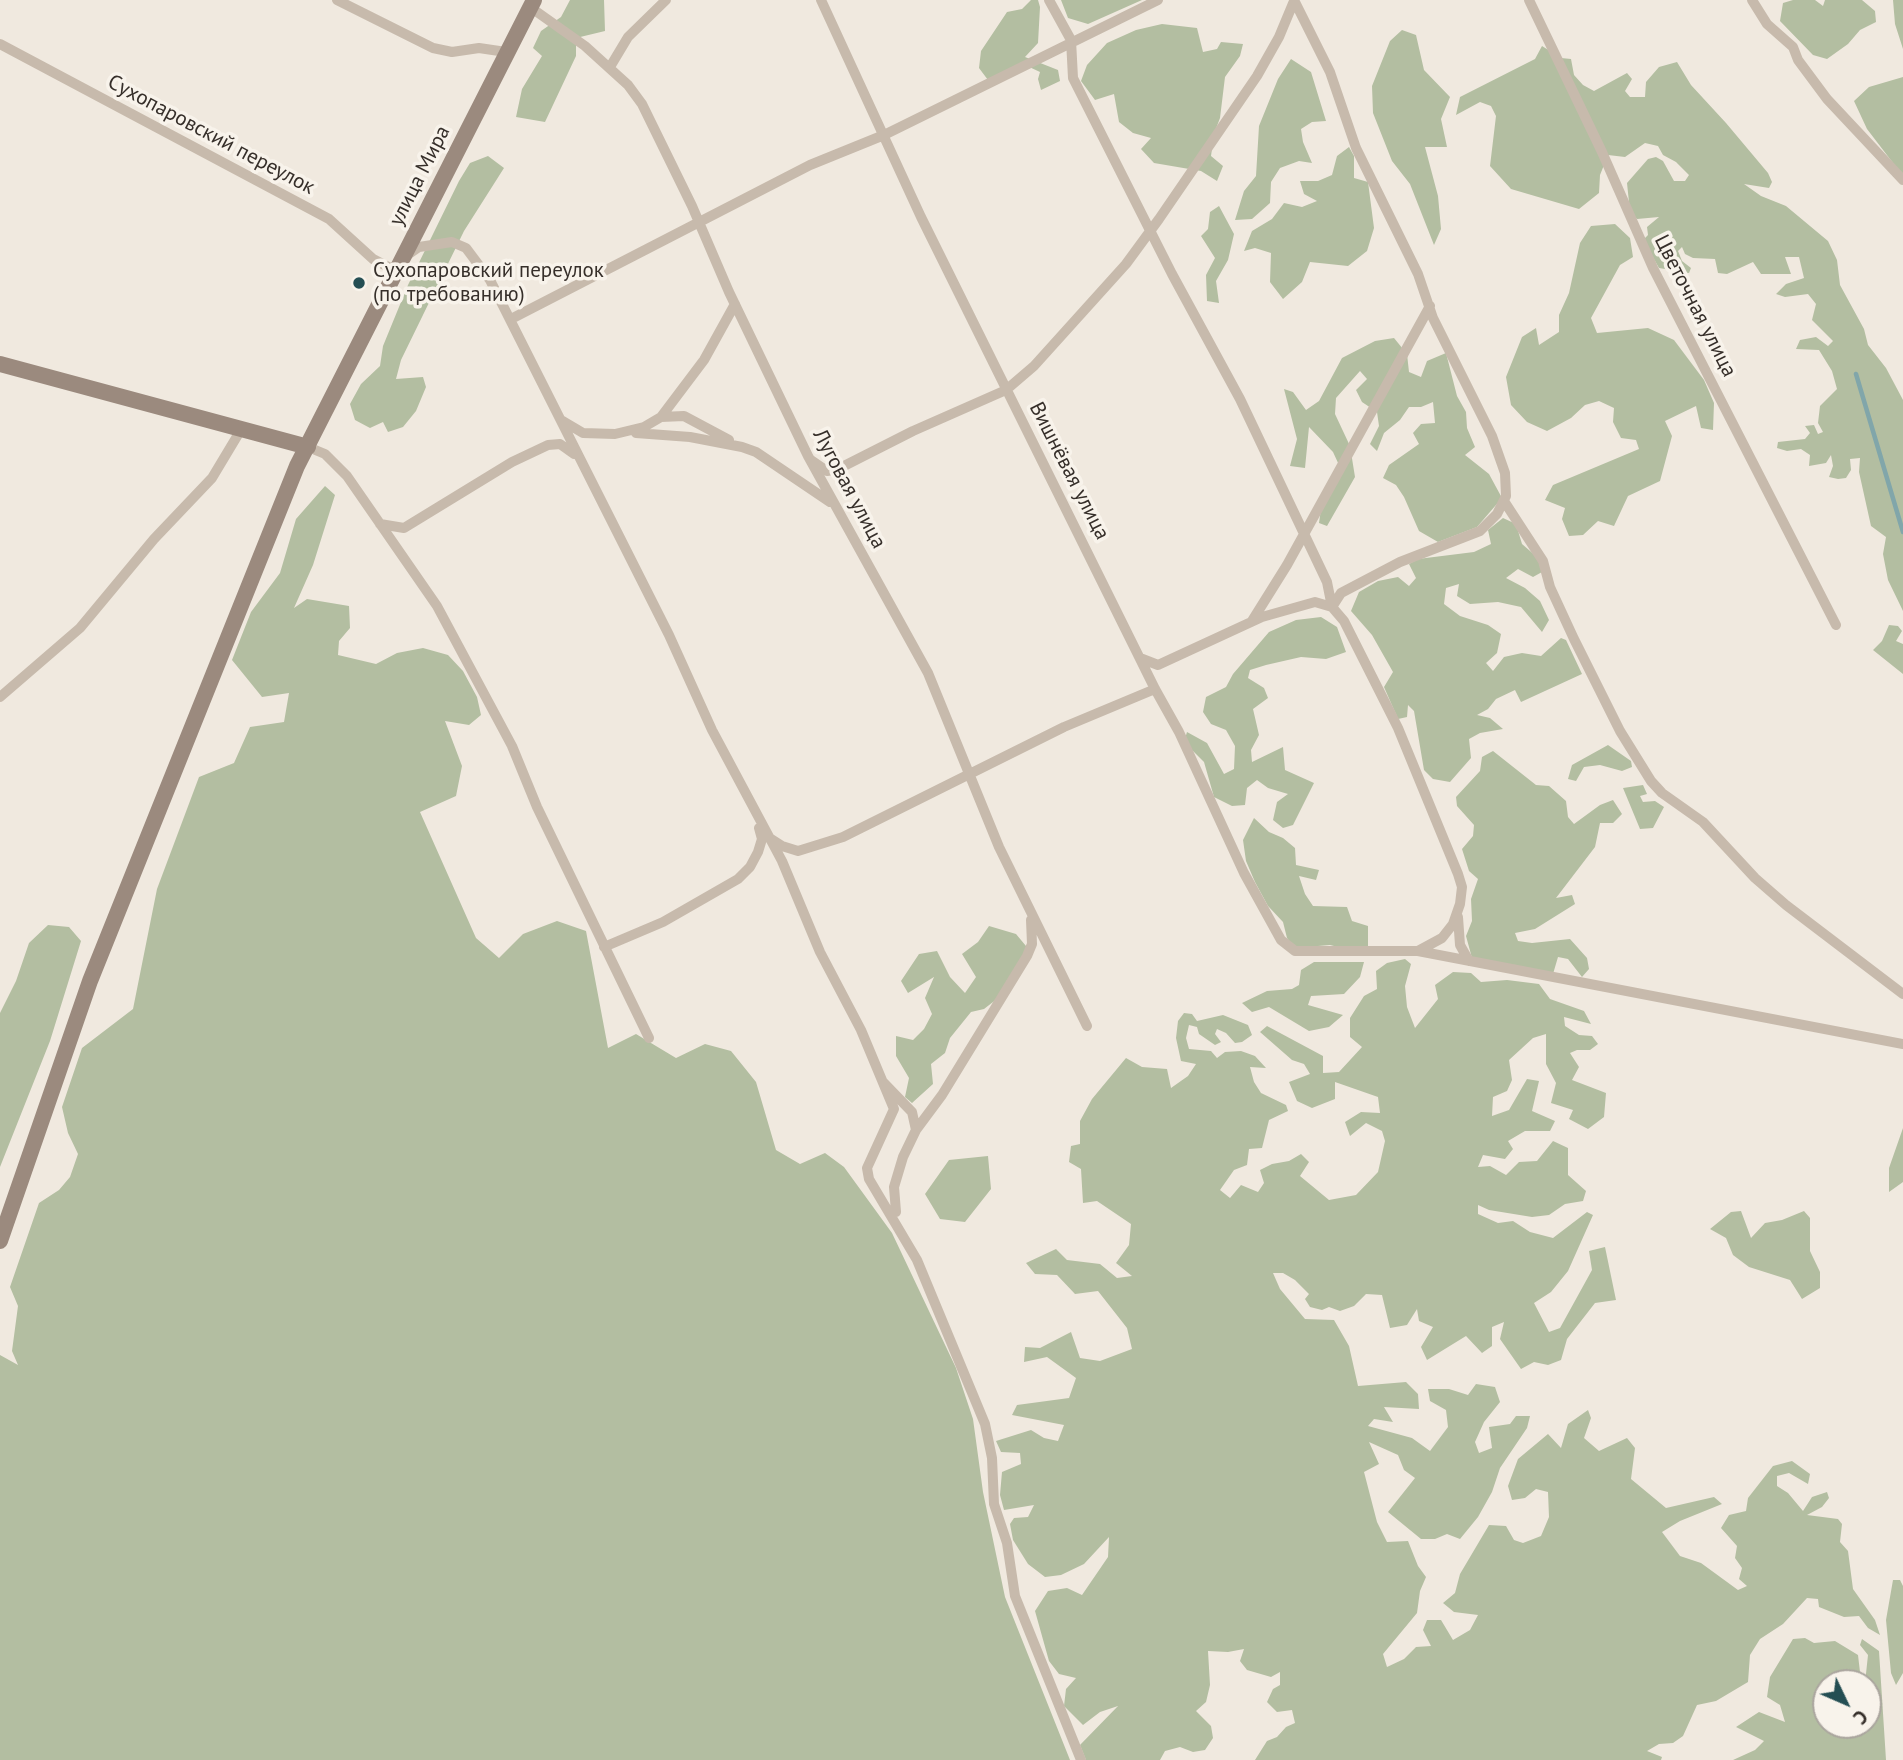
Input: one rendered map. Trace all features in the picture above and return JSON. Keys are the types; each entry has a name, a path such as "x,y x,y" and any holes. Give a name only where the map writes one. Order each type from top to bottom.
{"street":[{"path":"337,0 433,48 453,52 479,48 506,52"},
{"path":"610,67 628,37 666,0"},
{"name":"Вишнёвая улица","path":"821,0 1006,390 1179,732 1244,873 1281,940 1295,951 1418,951"},
{"path":"1049,0 1071,40 1073,78 1196,319 1240,399 1327,583 1332,607 1344,621 1370,670 1424,785 1462,887 1457,929 1460,945 1469,961"},
{"path":"511,319 810,165 884,135 1071,40 1158,0"},
{"path":"808,456 816,466 827,471 838,470 913,431 1006,390 1034,366 1126,264 1152,229 1257,76 1279,37 1294,0"},
{"path":"1294,0 1330,72 1346,127 1414,265 1430,306 1492,436 1504,473 1504,501 1497,514 1480,531 1400,562 1341,593 1332,607"},
{"name":"Цветочная улица","path":"1529,0 1602,152 1653,268 1836,625"},
{"path":"1752,0 1767,24 1793,47 1798,60 1827,99 1903,180"},
{"name":"улица Мира","path":"0,1241 90,981 292,479 532,4"},
{"name":"Луговая улица","path":"532,4 610,67 642,104 808,456 928,673 968,773 1029,911 1087,1026"},
{"name":"Сухопаровский переулок","path":"0,44 329,219 373,259 399,265"},
{"path":"399,265 419,247 435,242 452,242 466,248 478,261 511,319 557,416 583,463 769,837 820,952 861,1030 894,1109 890,1124 867,1168 869,1178 902,1231 945,1323 985,1424 992,1458 994,1504 1007,1543 1015,1596 1081,1760"},
{"path":"625,433 644,427 661,416 704,360 735,304"},
{"path":"1252,621 1430,306"},
{"path":"0,363 308,446 325,454 347,476 438,606 512,746 528,788 649,1038"},
{"path":"557,416 583,433 690,437 742,447"},
{"path":"661,416 684,416 756,452 832,503"},
{"path":"0,697 80,628 154,539 212,478 242,428"},
{"path":"380,524 404,528 512,462 548,445 568,448 583,463"},
{"path":"1504,501 1543,561 1550,587 1574,639 1620,732 1651,781 1662,793 1703,822 1755,878 1786,905 1903,994"},
{"path":"1140,658 1158,666 1252,621 1315,602 1332,607"},
{"path":"769,837 782,846 798,851 843,837 968,773 1155,689"},
{"path":"604,947 663,922 738,879 750,867 762,839 756,815"},
{"path":"1418,951 1442,937 1453,923 1460,904"},
{"path":"902,1231 893,1202 894,1187 916,1130 942,1095 1027,956 1032,944 1029,911"},
{"path":"1418,951 1903,1044"},
{"path":"881,1080 912,1112 916,1130"}],"green space":[{"path":"570,0 604,0 605,31 576,38 576,56 545,122 516,117 522,89 542,56 533,48 541,31 561,17"},
{"path":"1031,0 1038,0 1040,7 1038,43 1025,57 1058,70 1060,81 1041,90 1038,79 1040,72 1025,65 988,80 979,68 981,51 1007,12 1022,9"},
{"path":"1061,0 1142,0 1088,24 1068,18"},
{"path":"1815,0 1823,6 1825,0 1862,0 1875,11 1876,22 1860,30 1848,44 1827,59 1813,55 1780,21 1783,3"},
{"path":"1893,0 1903,0 1903,49 1895,24"},
{"path":"1162,24 1197,28 1203,52 1217,49 1221,42 1243,44 1240,56 1225,77 1220,118 1214,134 1211,156 1223,166 1217,181 1201,171 1154,163 1141,149 1151,138 1133,133 1119,122 1114,94 1095,100 1081,81 1087,65 1107,43 1136,30"},
{"path":"1402,30 1416,35 1424,70 1450,97 1441,119 1447,147 1425,147 1438,196 1441,229 1434,245 1410,184 1392,161 1373,113 1372,86 1390,41"},
{"path":"1542,46 1561,58 1571,59 1574,75 1583,85 1594,91 1627,73 1632,79 1625,91 1630,97 1645,97 1646,82 1659,67 1677,62 1691,85 1768,173 1772,182 1769,188 1744,184 1761,196 1786,206 1828,241 1837,260 1840,285 1864,329 1868,345 1886,368 1903,400 1903,611 1888,580 1883,554 1886,537 1871,526 1859,472 1860,458 1850,459 1851,470 1846,478 1838,479 1829,477 1833,466 1831,455 1826,463 1809,466 1810,455 1801,449 1787,451 1777,448 1778,442 1805,439 1810,433 1805,426 1814,425 1818,434 1823,432 1818,423 1820,406 1837,389 1832,371 1819,350 1796,349 1800,340 1816,337 1828,346 1833,341 1812,320 1816,304 1808,294 1785,297 1776,294 1786,284 1804,278 1799,257 1785,257 1791,274 1761,274 1753,262 1727,274 1718,273 1715,259 1693,258 1685,254 1682,247 1678,251 1682,261 1691,268 1689,273 1659,268 1643,240 1648,235 1647,227 1659,217 1637,219 1630,212 1627,183 1648,159 1656,157 1663,161 1674,181 1685,181 1689,175 1676,162 1663,155 1658,146 1645,143 1625,157 1608,155 1600,175 1599,193 1579,209 1511,189 1490,166 1496,116 1491,106 1480,102 1456,115 1460,97 1535,59"},
{"path":"1291,59 1311,72 1326,121 1312,122 1301,129 1312,163 1299,161 1280,168 1271,182 1270,203 1252,219 1235,220 1244,191 1256,176 1259,126 1278,79"},
{"path":"1903,77 1903,176 1867,129 1854,101 1869,87"},
{"path":"1349,147 1354,156 1354,178 1368,182 1374,228 1367,251 1348,266 1310,262 1302,282 1283,299 1270,282 1271,253 1255,248 1244,251 1252,231 1272,219 1284,203 1302,207 1317,201 1304,194 1300,181 1318,181 1332,175 1337,156"},
{"path":"488,156 504,168 464,231 401,360 396,379 423,377 426,387 416,411 403,427 388,432 383,422 370,428 355,420 350,404 361,384 380,366 383,346 408,285 459,181 470,163"},
{"path":"1219,206 1234,234 1228,260 1216,281 1219,303 1207,301 1206,275 1215,258 1201,236 1208,229 1210,212"},
{"path":"1615,224 1630,238 1633,257 1620,265 1591,318 1597,333 1648,328 1674,340 1704,380 1714,403 1713,430 1701,428 1696,406 1665,421 1672,436 1660,481 1628,496 1614,526 1598,521 1583,535 1569,536 1562,519 1565,508 1545,500 1553,485 1639,449 1636,440 1621,438 1613,422 1614,408 1599,401 1585,405 1571,418 1547,431 1527,422 1511,405 1506,377 1522,337 1536,328 1539,345 1559,332 1559,315 1569,293 1580,243 1591,226"},
{"path":"1394,338 1407,354 1409,372 1421,377 1427,361 1446,353 1457,396 1466,412 1467,428 1475,447 1465,455 1489,474 1502,498 1477,527 1438,542 1419,531 1396,485 1383,478 1389,465 1419,444 1413,433 1421,424 1435,423 1433,402 1421,407 1409,407 1400,420 1384,433 1377,451 1370,444 1379,426 1377,412 1362,402 1356,390 1367,379 1360,371 1336,398 1335,414 1350,446 1355,477 1327,526 1319,523 1321,509 1339,465 1333,452 1309,427 1305,468 1290,466 1297,439 1284,389 1293,392 1306,410 1319,401 1342,358 1375,341"},
{"path":"325,486 335,495 313,565 294,608 307,599 349,606 350,628 339,641 338,655 376,664 397,653 423,648 448,655 463,671 477,697 481,715 469,725 445,721 462,766 456,796 420,812 476,938 499,958 523,934 557,921 586,931 608,1048 636,1034 676,1058 705,1044 731,1051 756,1082 776,1150 800,1164 825,1153 844,1167 892,1233 956,1368 973,1419 983,1492 1005,1597 1070,1760 0,1760 0,1355 18,1365 12,1351 18,1306 10,1287 39,1203 59,1190 70,1177 78,1154 68,1133 62,1107 82,1048 133,1009 157,889 199,777 234,763 250,727 284,722 289,693 262,697 232,660 251,612 280,573 296,519"},
{"path":"1503,518 1516,524 1522,544 1537,557 1542,572 1533,577 1518,569 1506,578 1525,588 1540,601 1549,620 1542,632 1521,607 1498,602 1470,604 1457,596 1459,584 1446,588 1444,604 1460,616 1488,625 1501,634 1497,653 1486,663 1493,671 1504,657 1522,653 1541,656 1561,638 1566,640 1582,674 1521,702 1515,690 1496,699 1488,709 1477,715 1490,718 1503,729 1480,733 1469,739 1471,758 1450,782 1433,779 1424,770 1414,711 1408,705 1407,717 1398,719 1384,687 1393,672 1372,635 1351,611 1359,592 1378,581 1398,577 1409,586 1416,578 1409,564 1418,559 1474,552 1491,544 1488,530"},
{"path":"1321,617 1337,627 1346,652 1326,659 1301,657 1266,665 1250,670 1248,678 1264,688 1268,698 1253,709 1259,735 1251,750 1252,762 1283,747 1285,770 1314,783 1293,825 1283,828 1273,820 1277,802 1288,794 1268,788 1257,780 1247,788 1245,805 1232,806 1214,797 1204,762 1184,742 1187,732 1207,743 1224,774 1234,769 1235,746 1226,730 1211,724 1203,712 1206,697 1226,687 1233,674 1269,632 1296,620"},
{"path":"1889,625 1898,626 1902,631 1896,641 1903,644 1903,674 1873,650 1882,641"},
{"path":"1608,745 1631,761 1632,767 1622,771 1600,765 1584,767 1576,781 1568,779 1572,765"},
{"path":"1493,751 1536,785 1549,786 1566,801 1568,817 1574,824 1600,805 1613,800 1622,814 1613,823 1600,823 1595,847 1556,898 1572,895 1575,904 1535,929 1515,933 1518,941 1532,943 1570,939 1587,958 1589,969 1582,977 1568,959 1558,957 1553,974 1472,958 1466,936 1472,921 1471,899 1478,879 1469,871 1462,849 1473,836 1474,825 1457,806 1456,797 1480,771 1482,757"},
{"path":"1643,785 1647,794 1640,796 1643,802 1655,801 1664,807 1653,828 1640,829 1623,788"},
{"path":"1254,818 1269,832 1283,838 1295,848 1296,865 1319,870 1316,880 1299,876 1305,894 1313,906 1347,907 1352,921 1368,926 1368,947 1346,949 1330,945 1294,948 1287,938 1283,922 1268,906 1246,861 1243,840"},
{"path":"48,925 69,927 81,941 50,1041 0,1167 0,1013 16,981 29,943"},
{"path":"989,926 1016,934 1031,952 1002,995 984,1009 971,1012 950,1038 945,1053 931,1064 933,1084 912,1103 905,1097 909,1078 896,1056 896,1036 913,1040 924,1029 932,1014 925,998 934,977 908,993 901,981 919,954 937,951 950,977 965,993 976,977 962,954 978,942"},
{"path":"1405,959 1411,964 1405,986 1407,1007 1415,1028 1438,999 1435,985 1453,972 1471,973 1481,982 1507,980 1539,984 1550,999 1584,1011 1591,1024 1564,1017 1565,1026 1579,1035 1592,1036 1598,1044 1590,1050 1570,1053 1579,1067 1572,1080 1606,1093 1604,1117 1588,1129 1569,1119 1573,1110 1551,1103 1556,1083 1546,1064 1546,1034 1533,1038 1509,1060 1512,1080 1507,1091 1493,1097 1492,1116 1509,1110 1527,1079 1539,1081 1532,1111 1555,1121 1550,1131 1525,1131 1508,1141 1513,1149 1505,1159 1483,1155 1478,1167 1490,1166 1506,1175 1519,1162 1537,1161 1553,1141 1568,1148 1568,1175 1586,1191 1583,1201 1565,1204 1549,1215 1532,1217 1489,1210 1478,1205 1478,1214 1498,1223 1513,1221 1530,1232 1553,1238 1587,1212 1593,1215 1568,1271 1551,1292 1534,1303 1549,1332 1560,1328 1592,1270 1589,1251 1605,1247 1616,1300 1595,1303 1567,1339 1561,1360 1548,1365 1534,1362 1521,1369 1500,1339 1504,1322 1492,1327 1492,1346 1482,1353 1466,1336 1427,1360 1421,1347 1433,1327 1419,1321 1417,1309 1407,1325 1390,1328 1382,1295 1366,1294 1354,1306 1340,1311 1329,1307 1322,1310 1310,1307 1305,1299 1309,1294 1295,1280 1283,1273 1273,1273 1280,1289 1305,1319 1334,1320 1349,1346 1358,1386 1406,1382 1418,1394 1419,1409 1384,1407 1393,1422 1374,1419 1368,1426 1412,1438 1430,1451 1448,1427 1446,1410 1430,1401 1428,1389 1449,1389 1468,1395 1476,1384 1495,1387 1500,1402 1484,1422 1475,1442 1479,1453 1492,1448 1489,1427 1510,1424 1516,1416 1530,1416 1527,1428 1500,1468 1492,1492 1478,1517 1460,1539 1447,1534 1435,1539 1421,1539 1388,1512 1415,1478 1404,1470 1398,1455 1369,1442 1379,1464 1364,1472 1377,1522 1387,1542 1408,1541 1418,1566 1426,1577 1420,1591 1417,1613 1383,1654 1387,1667 1404,1659 1416,1647 1431,1646 1423,1630 1427,1620 1441,1620 1453,1640 1470,1630 1478,1615 1454,1612 1443,1603 1455,1593 1460,1574 1489,1525 1506,1526 1514,1540 1523,1543 1541,1536 1549,1517 1548,1492 1536,1489 1525,1498 1512,1500 1508,1486 1518,1459 1548,1434 1561,1448 1568,1424 1588,1410 1591,1418 1584,1438 1599,1451 1627,1438 1635,1448 1631,1479 1666,1508 1714,1497 1722,1504 1680,1521 1662,1532 1680,1556 1701,1563 1738,1590 1747,1586 1739,1579 1742,1568 1735,1558 1737,1546 1721,1528 1729,1515 1746,1511 1748,1498 1773,1466 1792,1461 1810,1474 1808,1484 1789,1473 1777,1476 1777,1486 1788,1493 1803,1511 1812,1497 1827,1492 1829,1498 1822,1507 1807,1515 1838,1519 1842,1524 1840,1542 1848,1551 1853,1589 1875,1620 1880,1635 1868,1628 1859,1616 1844,1617 1819,1607 1818,1599 1807,1598 1783,1624 1760,1639 1750,1655 1748,1682 1716,1701 1697,1705 1683,1736 1673,1743 1659,1744 1647,1751 1662,1757 1661,1760 1255,1760 1267,1741 1295,1723 1292,1710 1277,1712 1267,1702 1273,1689 1280,1685 1280,1672 1271,1677 1247,1670 1240,1661 1244,1649 1228,1652 1208,1651 1210,1685 1206,1702 1196,1711 1211,1726 1213,1738 1205,1750 1193,1752 1180,1747 1165,1751 1160,1760 1086,1760 1080,1745 1118,1706 1100,1712 1083,1725 1064,1706 1066,1689 1076,1678 1059,1674 1049,1661 1035,1611 1048,1591 1067,1588 1082,1595 1108,1557 1109,1537 1084,1564 1061,1575 1045,1577 1028,1564 1013,1540 1010,1524 1014,1518 1028,1517 1034,1505 1004,1510 1000,1495 1002,1472 1021,1464 1020,1453 1001,1452 996,1441 1031,1430 1044,1438 1058,1441 1064,1425 1012,1415 1017,1405 1069,1398 1076,1378 1047,1357 1024,1362 1025,1347 1040,1348 1071,1332 1080,1358 1100,1361 1132,1349 1127,1328 1098,1291 1075,1294 1057,1275 1035,1274 1026,1263 1056,1249 1067,1260 1100,1264 1117,1278 1132,1276 1116,1263 1129,1245 1131,1224 1097,1201 1083,1203 1081,1169 1069,1162 1071,1146 1080,1144 1080,1121 1092,1099 1126,1058 1142,1067 1167,1069 1171,1088 1188,1076 1196,1064 1181,1061 1176,1038 1178,1021 1184,1013 1192,1014 1197,1021 1223,1015 1248,1025 1252,1035 1235,1043 1226,1033 1217,1029 1215,1034 1221,1042 1215,1045 1199,1034 1197,1027 1189,1025 1186,1038 1189,1049 1211,1051 1217,1058 1225,1052 1241,1051 1255,1056 1266,1068 1250,1067 1254,1082 1261,1093 1286,1105 1288,1111 1269,1120 1262,1148 1249,1149 1247,1165 1234,1170 1220,1190 1230,1198 1241,1185 1258,1192 1264,1183 1260,1170 1272,1164 1289,1161 1301,1154 1309,1162 1300,1176 1329,1200 1356,1195 1378,1172 1385,1141 1382,1131 1366,1123 1350,1136 1345,1122 1361,1112 1380,1113 1378,1097 1335,1082 1335,1099 1312,1108 1297,1101 1289,1082 1310,1074 1304,1064 1292,1060 1260,1032 1267,1026 1323,1056 1323,1073 1339,1072 1362,1047 1350,1037 1350,1018 1364,996 1377,989 1376,971 1387,963"},
{"path":"1314,962 1364,962 1360,977 1344,994 1311,996 1308,1005 1343,1015 1329,1027 1309,1031 1269,1007 1252,1012 1242,1003 1267,991 1292,989 1299,985 1301,970"},
{"path":"1903,1128 1903,1182 1889,1192 1889,1168"},
{"path":"988,1156 991,1189 965,1222 940,1219 925,1194 949,1160"},
{"path":"1741,1211 1751,1238 1765,1223 1782,1220 1804,1211 1810,1218 1810,1251 1820,1272 1820,1288 1802,1299 1790,1280 1749,1267 1733,1255 1726,1238 1710,1229 1731,1212"},
{"path":"1893,1580 1900,1580 1903,1586 1903,1673 1896,1685 1891,1673 1886,1620"},
{"path":"1805,1638 1814,1643 1835,1641 1858,1655 1860,1669 1812,1669 1812,1739 1882,1739 1882,1698 1886,1760 1733,1760 1755,1750 1764,1741 1736,1727 1759,1712 1785,1722 1780,1705 1767,1697 1770,1677 1793,1639"},
{"path":"1862,1639 1879,1651 1880,1669 1866,1669 1868,1655 1860,1645"}],"waterway":[{"path":"1856,374 1903,532"}],"place":[{"name":"Сухопаровский переулок (по требованию)","path":"359,283"}]}
